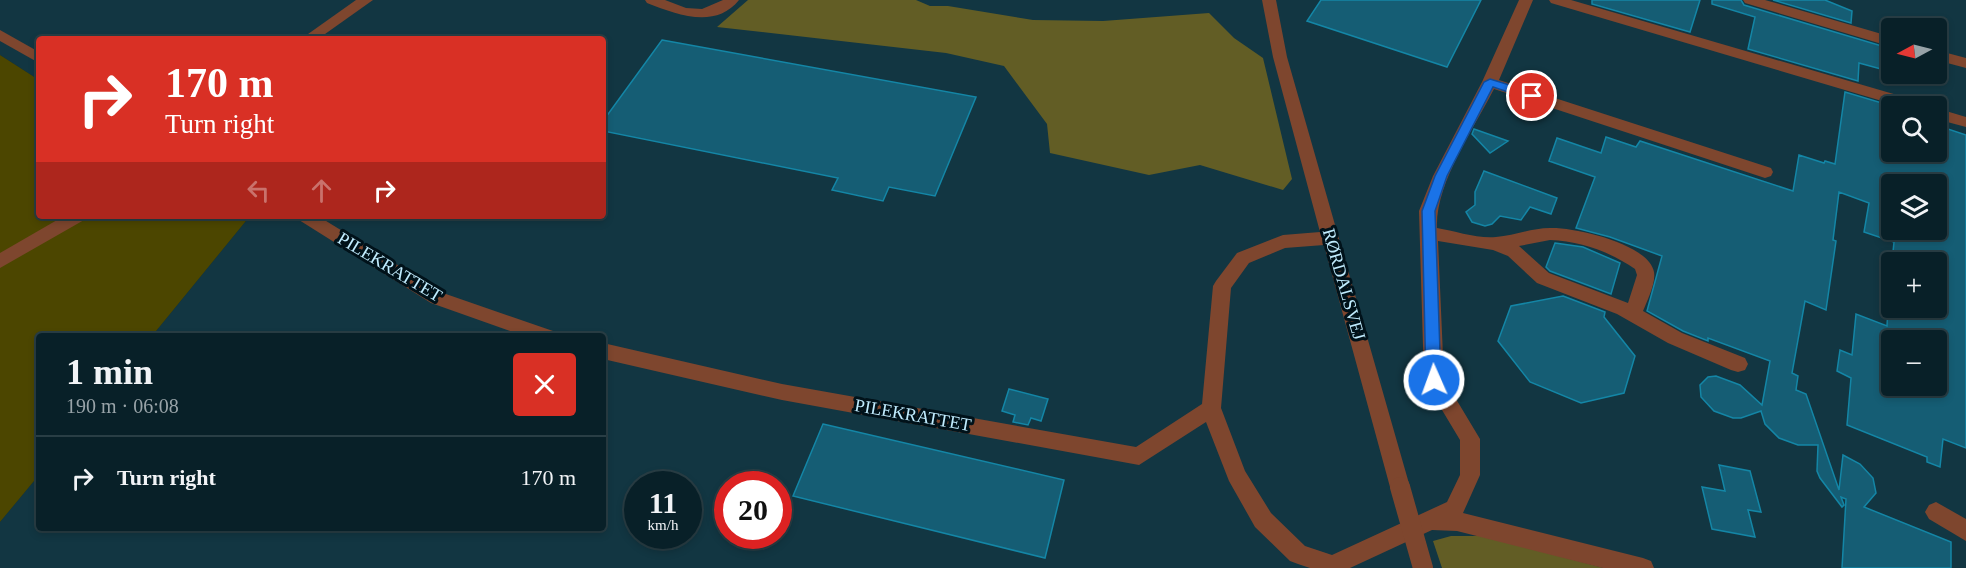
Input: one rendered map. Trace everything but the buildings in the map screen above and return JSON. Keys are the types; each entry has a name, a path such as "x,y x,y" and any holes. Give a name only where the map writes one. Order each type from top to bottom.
{"street":[{"path":"312,36 366,0"},
{"path":"654,0 693,15 706,15 723,8 732,0"},
{"name":"RØRDALSVEJ","path":"1269,0 1280,57 1423,568"},
{"path":"1332,238 1283,242 1243,258 1222,286 1211,408 1236,476 1263,520 1298,554 1333,565 1454,509 1470,475 1470,439 1434,380 1428,211 1441,176 1490,82 1526,0"},
{"path":"1556,0 1881,96"},
{"path":"1750,0 1881,39"},
{"path":"0,35 36,56"},
{"path":"1947,58 1966,63"},
{"path":"1490,82 1765,172"},
{"path":"1947,116 1966,122"},
{"path":"0,261 73,219"},
{"name":"PILEKRATTET","path":"310,219 437,298 537,333"},
{"path":"1429,233 1494,244 1514,251 1543,278 1633,314 1675,338 1738,364"},
{"path":"1494,244 1520,241 1547,234 1568,233 1629,255 1643,265 1646,275 1633,314"},
{"name":"PILEKRATTET","path":"606,352 782,392 1139,456 1211,408"},
{"path":"1936,512 1966,531"},
{"path":"1431,520 1457,521 1642,568"}],"shaded area":[{"path":"0,0 1966,0 1966,568 0,568 0,522 36,479 36,531 606,531 606,333 154,333 248,219 606,219 606,36 36,36 36,78 0,55"},
{"path":"748,0 916,0 930,6 948,6 1033,20 1103,21 1209,13 1234,38 1263,58 1292,179 1283,190 1200,165 1149,175 1050,153 1047,124 1004,66 946,53 717,27"},
{"path":"0,55 36,78 36,219 248,219 154,333 36,333 36,479 0,522"},
{"path":"1451,536 1484,536 1604,568 1442,568 1433,541"}],"route":[{"path":"1434,380 1428,211 1441,176 1490,82 1532,96"}]}
